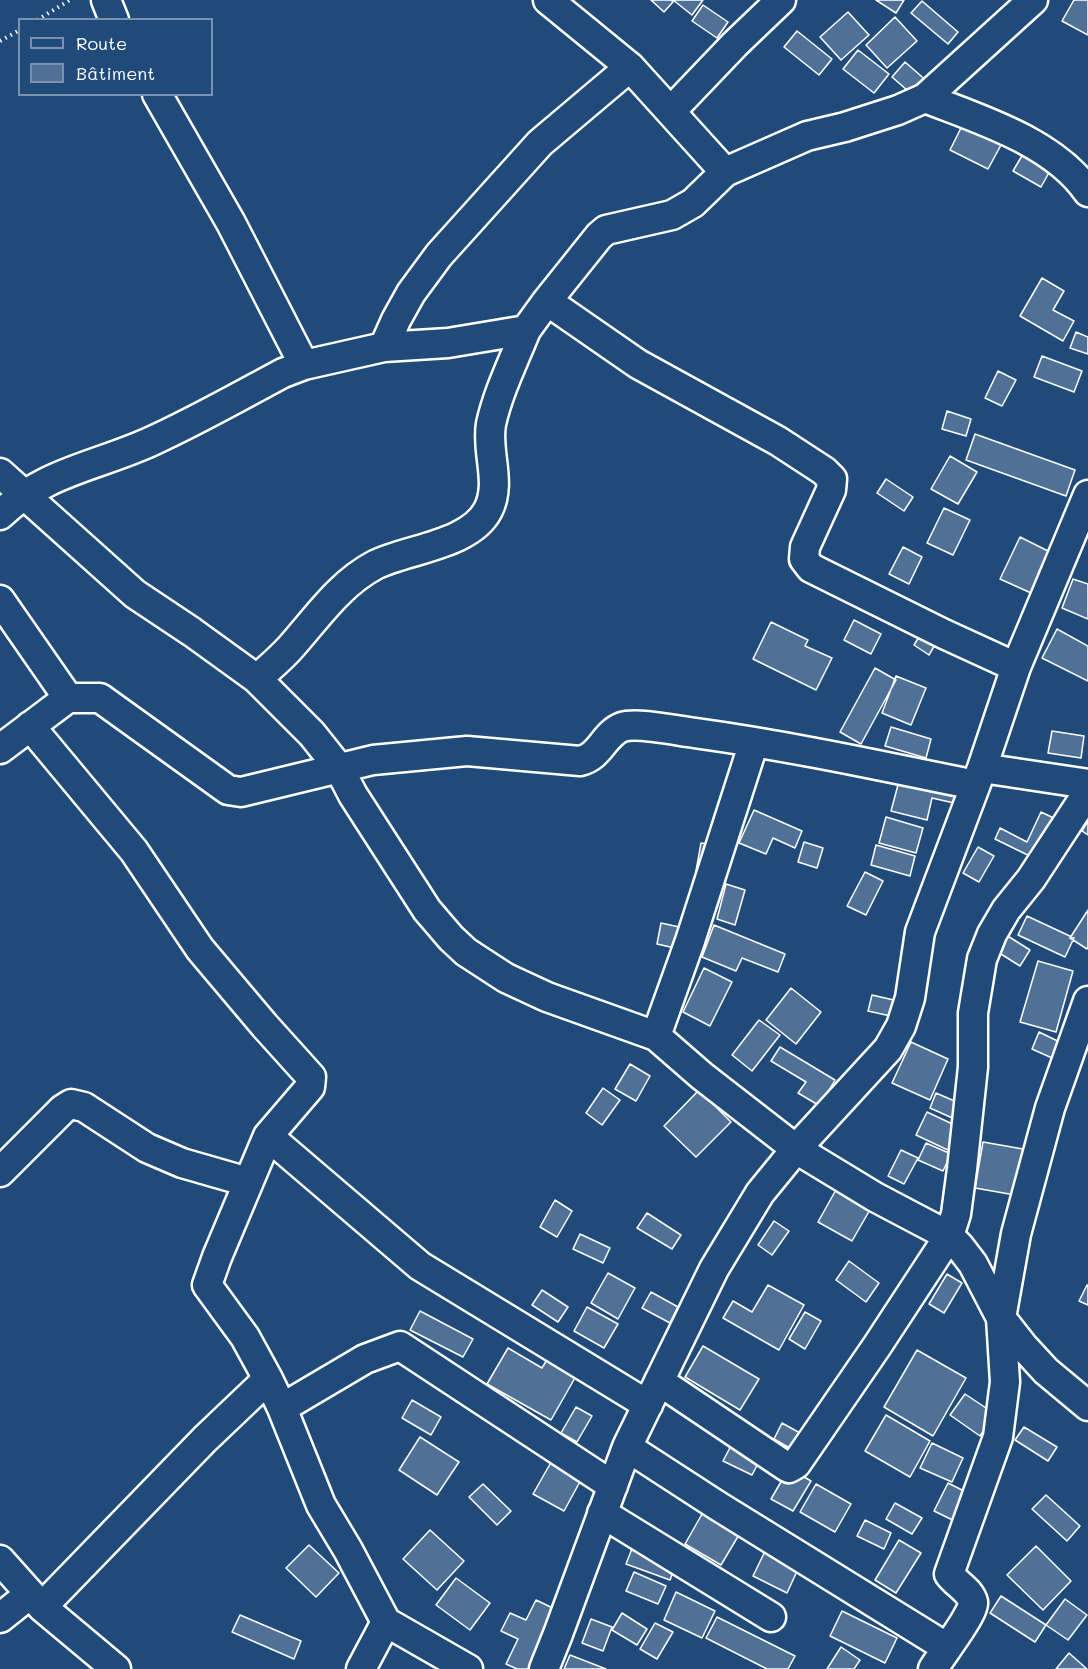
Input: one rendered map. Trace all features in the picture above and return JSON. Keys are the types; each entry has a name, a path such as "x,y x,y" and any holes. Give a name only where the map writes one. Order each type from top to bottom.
{"street":[{"path":"106,0 113,18"},
{"path":"548,0 630,67 725,172"},
{"path":"671,111 781,0"},
{"path":"257,680 347,585 363,573 376,565 457,537 482,518 488,510 494,485 490,446 491,424 526,330 599,236 606,230 641,224 682,211 725,172 807,136 898,110 925,98 1033,0"},
{"path":"384,347 411,293 439,255 540,143 630,67"},
{"path":"159,96 231,223 304,365"},
{"path":"925,98 983,120 1021,138 1063,163 1088,192"},
{"path":"547,301 638,364 778,441 824,471 832,479 831,490 805,547 804,559 811,568 1016,667"},
{"path":"0,515 24,496 58,475 151,442 283,373 304,365 384,347 448,343 526,330"},
{"path":"0,473 135,594 257,680 312,734 339,768 352,795 426,910 466,952 506,978 548,997 656,1036 702,1076 796,1149 875,1197 949,1236 973,1264 1001,1318 1046,1371 1088,1406"},
{"path":"544,1669 627,1447 714,1269 760,1193 796,1149 888,1049 901,1026 910,998 920,932 979,777 1016,667 1088,495"},
{"path":"0,600 68,698"},
{"path":"0,749 68,698 100,698 228,790 234,792 373,760 467,751 580,761 591,758 608,738 624,726 658,728 979,777 1088,784"},
{"path":"30,726 134,851 200,949 312,1077 310,1087 268,1136 207,1285 244,1337 268,1379 321,1505 386,1622 468,1669"},
{"path":"656,1036 690,941 754,742"},
{"path":"268,1136 420,1266 784,1466 792,1467 878,1346 949,1236 956,1214 962,1169 973,1067 973,1013 982,959 992,934 1006,910 1031,879 1088,792"},
{"path":"627,1447 718,1506 939,1658 972,1613 970,1596 949,1574 998,1437 1005,1382 1001,1318 1016,1234 1050,1108 1088,1001"},
{"path":"0,1172 63,1109 71,1104 84,1107 147,1148 182,1162 248,1182"},
{"path":"282,1408 365,1359 400,1346 613,1486"},
{"path":"0,1618 36,1600 268,1379"},
{"path":"602,1513 771,1617"},
{"path":"0,1560 36,1600 116,1669"},
{"path":"361,1669 386,1622"}],"path":[{"path":"40,18 70,0"},
{"path":"0,41 18,31"}],"building":[{"path":"651,0 671,0 673,2 664,12"},
{"path":"673,0 703,0 692,15"},
{"path":"876,0 904,0 896,13"},
{"path":"1074,0 1088,0 1088,35 1062,21"},
{"path":"922,1 958,32 948,44 911,13"},
{"path":"703,5 728,22 717,38 692,21"},
{"path":"848,12 869,35 841,60 820,37"},
{"path":"895,17 917,41 887,68 866,45"},
{"path":"797,31 832,59 819,75 784,47"},
{"path":"858,50 889,74 874,93 843,69"},
{"path":"905,62 928,82 915,97 892,77"},
{"path":"968,114 1007,134 988,169 950,150"},
{"path":"1023,154 1051,169 1041,187 1013,171"},
{"path":"1042,278 1064,291 1053,310 1074,321 1063,341 1020,316"},
{"path":"1076,332 1088,337 1088,354 1070,348"},
{"path":"1042,356 1082,371 1074,392 1034,377"},
{"path":"998,371 1016,380 1002,406 985,398"},
{"path":"947,411 971,419 966,436 942,429"},
{"path":"975,434 1075,470 1066,496 966,460"},
{"path":"950,456 977,472 958,504 931,489"},
{"path":"886,479 913,497 904,511 877,493"},
{"path":"944,508 970,520 953,555 927,543"},
{"path":"1020,537 1050,552 1031,593 1000,579"},
{"path":"903,547 922,557 909,584 889,574"},
{"path":"1073,579 1088,584 1088,619 1062,608"},
{"path":"854,620 881,634 871,654 844,640"},
{"path":"771,622 808,640 805,646 832,658 816,690 753,659"},
{"path":"928,622 943,631 929,655 914,645"},
{"path":"1057,629 1088,646 1088,681 1042,658"},
{"path":"875,668 896,680 861,744 840,732"},
{"path":"896,676 926,688 911,725 882,713"},
{"path":"891,727 931,739 926,758 885,746"},
{"path":"1052,731 1084,736 1081,758 1048,753"},
{"path":"902,770 959,784 954,803 932,798 927,820 891,811"},
{"path":"754,810 802,831 795,848 773,838 766,854 739,843"},
{"path":"1041,812 1064,823 1044,863 995,839 1000,828 1027,842"},
{"path":"886,817 923,828 916,853 879,843"},
{"path":"1088,821 1088,835 1082,831"},
{"path":"804,842 823,848 817,868 798,862"},
{"path":"701,843 722,846 717,875 696,871"},
{"path":"876,845 915,856 910,876 871,865"},
{"path":"978,847 994,856 979,882 963,873"},
{"path":"865,872 883,881 866,915 847,906"},
{"path":"726,884 745,890 735,925 717,919"},
{"path":"1088,910 1088,947 1087,949 1070,938"},
{"path":"1027,916 1074,938 1065,957 1018,935"},
{"path":"661,923 693,930 688,951 657,944"},
{"path":"714,925 785,954 778,972 742,958 736,971 702,957"},
{"path":"1003,933 1030,950 1020,966 993,949"},
{"path":"1038,961 1073,971 1056,1032 1020,1022"},
{"path":"704,968 732,982 710,1026 683,1012"},
{"path":"791,988 821,1012 796,1044 766,1020"},
{"path":"872,995 898,1001 895,1017 868,1011"},
{"path":"759,1020 780,1035 752,1071 732,1055"},
{"path":"1039,1032 1068,1046 1061,1062 1032,1049"},
{"path":"911,1042 948,1059 930,1100 892,1083"},
{"path":"780,1047 835,1080 820,1106 798,1093 806,1082 771,1061"},
{"path":"630,1064 650,1076 636,1101 615,1089"},
{"path":"603,1088 620,1100 602,1125 586,1113"},
{"path":"699,1090 731,1122 696,1157 664,1126"},
{"path":"936,1093 966,1106 959,1121 930,1108"},
{"path":"927,1112 963,1129 952,1152 916,1135"},
{"path":"983,1142 1023,1149 1015,1195 975,1188"},
{"path":"926,1143 951,1154 943,1171 918,1160"},
{"path":"901,1150 918,1158 904,1184 888,1176"},
{"path":"837,1188 871,1208 852,1241 818,1222"},
{"path":"555,1200 572,1211 557,1237 540,1227"},
{"path":"647,1213 681,1235 672,1249 637,1228"},
{"path":"774,1221 789,1231 772,1255 758,1245"},
{"path":"580,1234 610,1248 603,1263 573,1249"},
{"path":"849,1261 879,1283 866,1302 836,1280"},
{"path":"608,1273 635,1288 618,1319 591,1303"},
{"path":"947,1274 962,1283 944,1313 929,1304"},
{"path":"768,1285 804,1305 779,1350 723,1318 733,1301 752,1312"},
{"path":"1088,1285 1088,1305 1079,1301"},
{"path":"542,1290 568,1307 558,1322 532,1305"},
{"path":"651,1292 678,1307 670,1323 642,1308"},
{"path":"587,1307 618,1324 604,1348 574,1331"},
{"path":"420,1311 473,1339 463,1357 410,1330"},
{"path":"805,1312 821,1321 805,1349 789,1339"},
{"path":"555,1346 584,1362 551,1420 487,1384 508,1348 542,1368"},
{"path":"703,1346 759,1379 740,1410 685,1377"},
{"path":"917,1350 966,1378 933,1436 884,1407"},
{"path":"965,1394 995,1414 980,1436 950,1415"},
{"path":"412,1400 441,1417 431,1435 402,1418"},
{"path":"576,1407 592,1416 577,1442 561,1433"},
{"path":"886,1415 930,1441 910,1477 865,1451"},
{"path":"782,1423 809,1438 800,1454 774,1439"},
{"path":"1024,1427 1057,1447 1048,1461 1015,1440"},
{"path":"420,1437 459,1462 437,1495 399,1470"},
{"path":"734,1440 763,1454 752,1475 723,1461"},
{"path":"932,1443 963,1458 952,1482 920,1468"},
{"path":"558,1450 588,1467 564,1511 533,1494"},
{"path":"789,1468 811,1481 793,1511 771,1499"},
{"path":"948,1483 980,1499 967,1527 934,1511"},
{"path":"483,1484 511,1511 497,1525 469,1497"},
{"path":"816,1484 851,1504 835,1532 800,1512"},
{"path":"1046,1495 1080,1526 1067,1541 1032,1509"},
{"path":"895,1503 922,1518 912,1534 886,1519"},
{"path":"706,1507 743,1528 721,1565 685,1544"},
{"path":"865,1520 891,1533 884,1549 857,1536"},
{"path":"430,1530 464,1561 437,1590 403,1559"},
{"path":"771,1539 804,1556 787,1593 753,1576"},
{"path":"899,1540 921,1553 896,1593 875,1580"},
{"path":"309,1545 339,1573 316,1597 286,1568"},
{"path":"633,1546 677,1562 670,1580 626,1564"},
{"path":"1036,1546 1071,1581 1043,1610 1007,1575"},
{"path":"634,1572 666,1586 658,1604 626,1591"},
{"path":"456,1578 490,1603 470,1630 436,1605"},
{"path":"676,1592 715,1611 702,1638 664,1620"},
{"path":"1001,1596 1046,1625 1035,1642 990,1613"},
{"path":"1065,1599 1087,1615 1068,1640 1046,1625"},
{"path":"536,1600 561,1612 532,1669 517,1669 506,1664 518,1639 501,1631 510,1613 526,1620"},
{"path":"842,1611 897,1638 885,1663 830,1636"},
{"path":"622,1613 647,1629 637,1645 612,1630"},
{"path":"240,1615 301,1641 294,1659 232,1632"},
{"path":"717,1617 795,1656 788,1669 767,1669 706,1638"},
{"path":"591,1619 612,1627 603,1651 582,1643"},
{"path":"655,1623 673,1632 657,1659 640,1649"},
{"path":"841,1647 860,1660 854,1669 827,1669"},
{"path":"1069,1653 1087,1669 1056,1669"},
{"path":"570,1655 606,1669 564,1669"}]}
